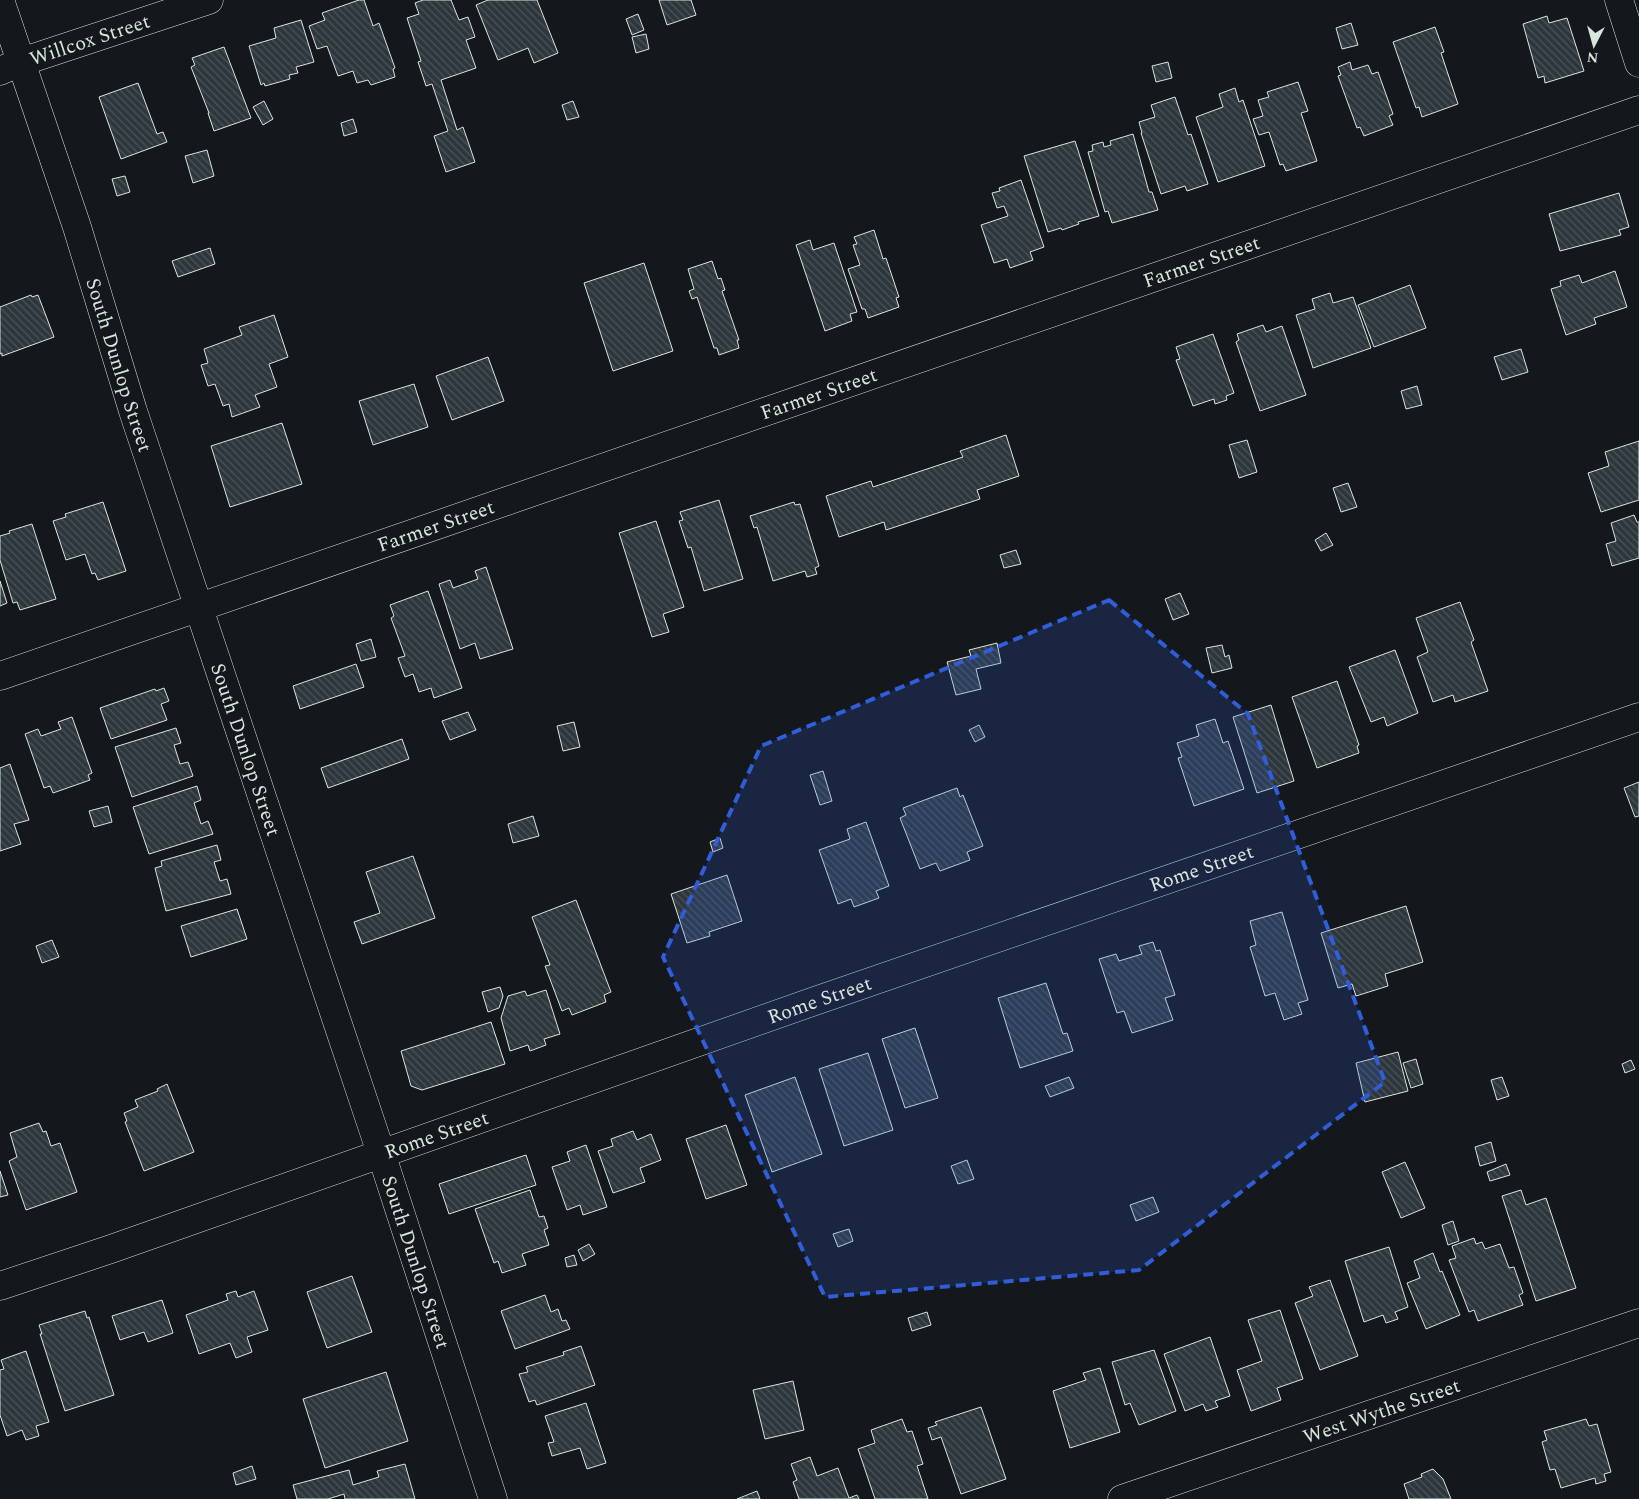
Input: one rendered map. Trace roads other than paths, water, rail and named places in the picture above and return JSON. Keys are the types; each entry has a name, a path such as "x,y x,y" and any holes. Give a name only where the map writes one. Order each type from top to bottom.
{"street":[{"name":"South Dunlop Street","path":"0,0 11,66 78,227 133,411 381,1153 492,1499"},
{"name":"Willcox Street","path":"11,66 209,0"},
{"path":"1619,0 1639,63"},
{"name":"Farmer Street","path":"0,676 1639,110"},
{"name":"Rome Street","path":"0,1286 793,1009 1639,717"},
{"name":"West Wythe Street","path":"1122,1499 1639,1323"}]}
